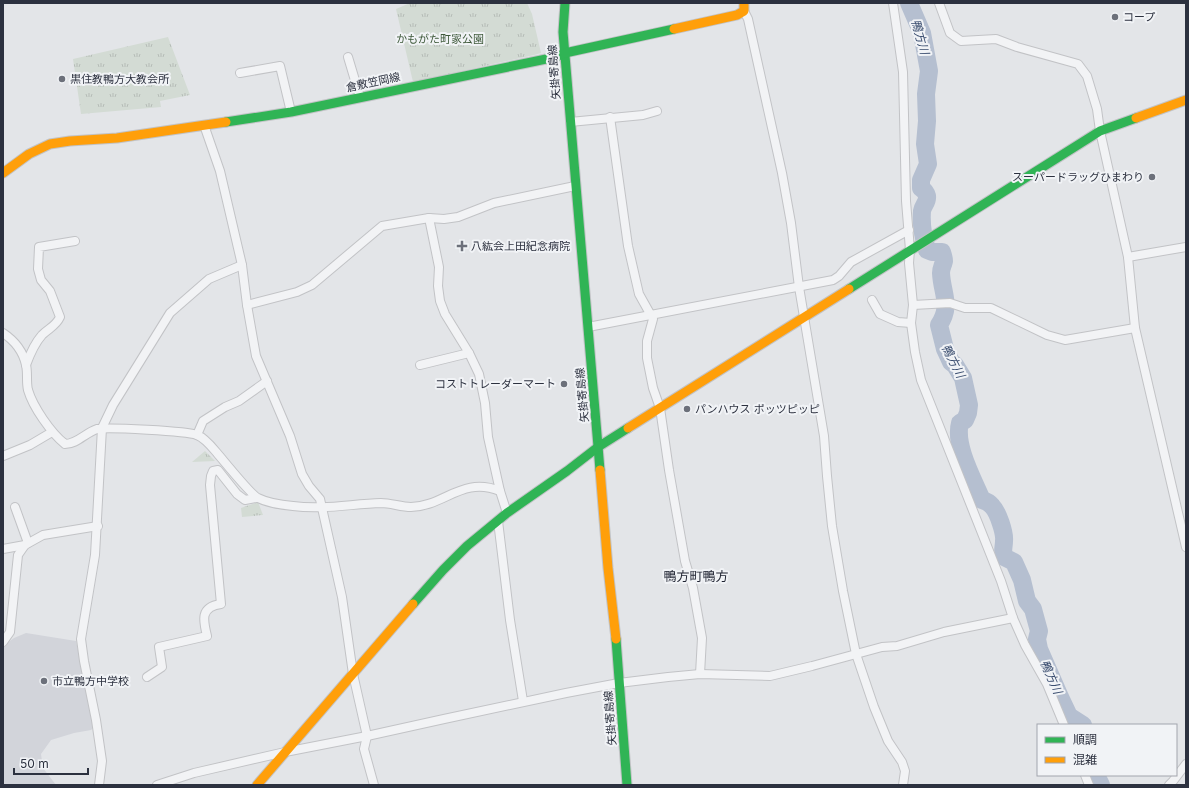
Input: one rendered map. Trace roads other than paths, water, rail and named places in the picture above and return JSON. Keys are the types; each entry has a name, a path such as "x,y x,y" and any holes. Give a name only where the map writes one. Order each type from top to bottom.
{"main road":[{"name":"矢掛寄島線","path":"565,3 563,32 575,186 627,785"},
{"name":"倉敷笠岡線","path":"3,173 29,154 50,144 70,141 117,138 291,112 556,57 565,53 737,15 744,7"},
{"path":"257,785 443,570 467,546 506,513 567,471 598,447 1100,131 1186,100"}],"street":[{"path":"893,3 903,72 906,201 913,305 911,323 921,380 1001,581 1013,618 1025,645 1047,684 1064,724"},
{"path":"939,3 950,33 962,41 996,38 1017,47 1078,64 1087,76 1097,109 1100,131 1128,257 1135,328 1186,547"},
{"path":"744,7 748,19 782,173 791,223 799,287 824,436 832,526 843,591 856,654 888,741 902,762 906,771 903,785"},
{"path":"348,57 360,97"},
{"path":"240,73 280,66 291,112"},
{"path":"570,122 643,115 657,111"},
{"path":"610,117 630,253 638,294 653,319 647,341 647,358 653,388 660,408 669,470 702,638 700,674"},
{"path":"204,125 220,171 242,265 256,356 290,436 302,474 309,486 320,499 342,597 353,674 367,736 364,749 374,785"},
{"path":"247,305 298,292 312,285 382,226 429,218 444,219 458,217 494,203 575,186"},
{"path":"429,218 439,267 438,286 440,301 449,321 469,353 479,374 485,403 488,437 506,513"},
{"path":"588,327 833,280 839,276 851,262 909,230"},
{"path":"26,365 32,348 43,334 58,322 60,317 50,291 41,280 38,269 39,248 76,241"},
{"path":"1128,257 1186,246"},
{"path":"99,785 102,761 96,720 80,639 92,575 98,526 102,428 113,405 170,313 209,279 242,265"},
{"path":"872,300 880,314 898,322 911,323"},
{"path":"913,305 950,304 965,308 991,308 1047,335 1065,340 1135,328"},
{"path":"3,333 18,345 26,365 28,388 32,400 52,432 65,444 71,444 92,431 102,428 163,431 197,435 209,444 256,498"},
{"path":"420,365 469,353"},
{"path":"197,435 203,421 225,407 239,401 267,381"},
{"path":"3,456 30,445 52,432"},
{"path":"147,677 162,667 159,647 207,636 203,622 207,610 214,605 221,604 210,485 211,476 214,471 218,470 237,494 245,500 256,498 293,506 321,508 382,503 411,507 427,504 465,488 482,486 500,491"},
{"path":"15,507 26,544"},
{"path":"498,521 510,620 523,701"},
{"path":"3,549 26,544 43,535 98,526"},
{"path":"3,642 10,632 18,555 26,544"},
{"path":"158,785 194,773 285,752 619,682 700,674 770,676 882,647 897,646 944,632 1013,618"},
{"path":"1177,776 1186,764"},
{"path":"1169,785 1177,776"}],"waterway":[{"name":"鴨方川","path":"909,3 922,33 929,71 926,94 927,121 925,144 928,164 921,180 921,188 927,196 922,211 924,240 927,250 932,252 942,252 944,258 941,273 946,305 943,318 939,325 945,349 951,362 955,365 963,378 969,405 965,420 960,423 959,432 962,451 965,462 982,500 991,505 999,518 1004,537 1004,557 1014,562 1022,580 1027,601 1033,609 1039,631 1037,639 1039,649 1060,697 1069,716 1081,724"},
{"name":"鴨方川","path":"1096,776 1101,785"}],"place":[{"name":"コープ","path":"1115,17"},
{"name":"黒住教鴨方大教会所","path":"62,79"},
{"name":"スーパードラッグひまわり","path":"1152,177"},
{"name":"八紘会上田紀念病院","path":"462,246"},
{"name":"コストトレーダーマート","path":"564,384"},
{"name":"パンハウス ポッツピッピ","path":"687,409"},
{"name":"市立鴨方中学校","path":"44,681"}],"district":[{"name":"鴨方町鴨方","path":"696,576"}],"park label":[{"name":"かもがた町家公園","path":"440,39"}]}
